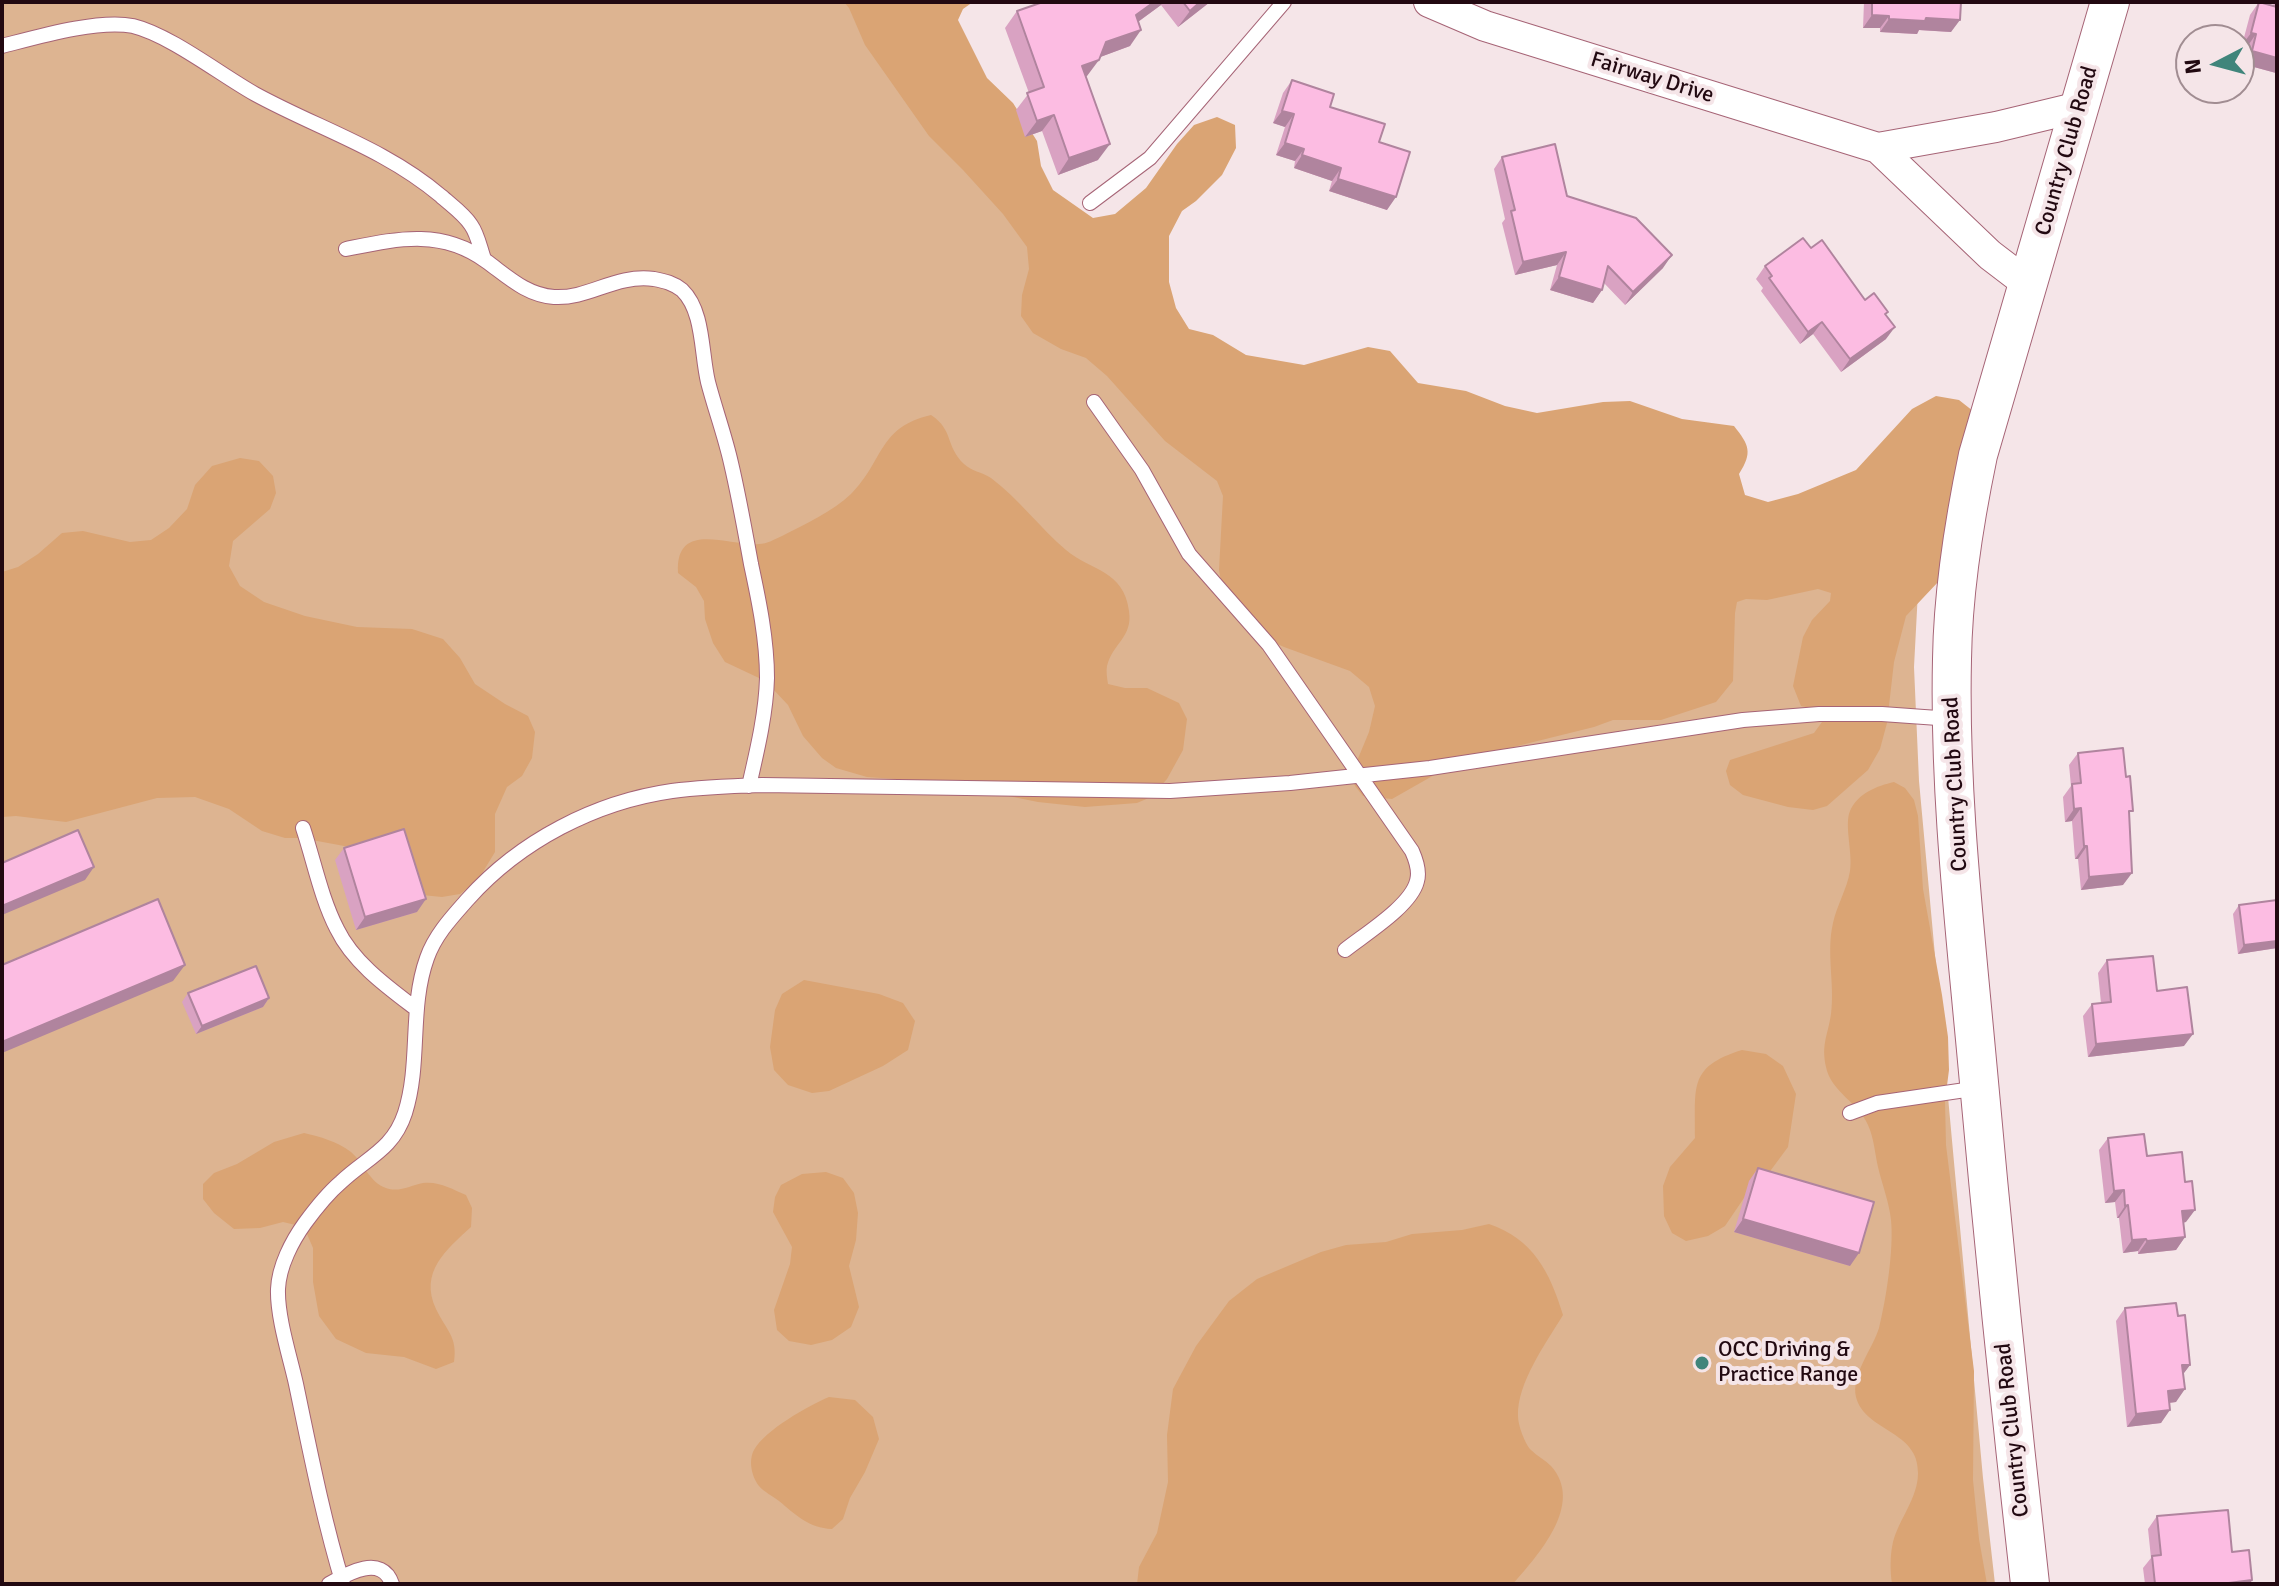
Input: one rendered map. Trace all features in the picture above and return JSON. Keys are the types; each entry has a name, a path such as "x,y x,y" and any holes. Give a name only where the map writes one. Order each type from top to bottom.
{"street":[{"name":"Fairway Drive","path":"1429,2 1485,26 1878,148 1990,255 2028,284"},
{"name":"Country Club Road","path":"2030,1584 1963,916 1952,719 1954,628 1965,518 1978,455 2110,2"},
{"name":"Fairway Drive","path":"1878,148 1996,127 2079,107"}],"lane":[{"path":"1090,203 1150,158 1284,2"},
{"path":"2,46 64,31 118,25 135,27 154,35 254,93 383,154 403,167 470,223 484,259"},
{"path":"346,249 401,238 418,238 455,244 536,293 554,297 583,293 613,282 640,277 675,284 691,301 708,381 731,462 765,643 767,679 763,716 749,786"},
{"path":"1094,402 1142,470 1189,554 1269,645 1412,851 1417,863 1417,882 1403,902 1345,950"},
{"path":"392,1584 387,1573 379,1568 361,1569 338,1582 285,1336 278,1291 280,1273 302,1226 321,1201 389,1143 400,1126 411,1076 415,1008 431,946 477,889 516,855 569,823 636,798 709,787 1170,791 1290,783 1430,768 1757,718 1882,714 1952,719"},
{"path":"303,828 336,928 346,944 383,984 415,1008"},
{"path":"1850,1113 1877,1103 1979,1088"}],"shaded area":[{"path":"2,2 906,2 1258,483 1919,572 1914,667 1919,781 1995,1584 2,1584"},
{"path":"844,2 973,2 963,9 958,20 987,78 1013,103 1037,141 1041,166 1053,190 1093,218 1115,214 1146,188 1194,125 1217,117 1235,125 1236,148 1222,175 1182,211 1169,236 1169,282 1176,308 1189,329 1213,335 1246,355 1304,365 1368,347 1390,351 1418,383 1466,391 1505,406 1537,413 1603,402 1630,401 1682,419 1734,426 1743,438 1748,454 1739,474 1745,495 1768,502 1798,494 1856,470 1912,409 1936,396 1959,400 1973,411 1939,581 1906,616 1894,662 1887,723 1880,749 1868,770 1827,806 1813,810 1743,795 1730,785 1726,771 1730,760 1814,733 1822,722 1816,709 1801,706 1793,686 1803,637 1812,620 1830,601 1831,593 1818,589 1767,600 1737,602 1733,681 1716,702 1661,720 1613,720 1481,755 1443,770 1392,799 1363,796 1355,786 1352,773 1369,732 1375,706 1369,687 1350,671 1253,633 1225,603 1219,570 1223,496 1217,481 1165,441 1107,376 1086,358 1061,349 1033,333 1021,316 1022,295 1029,269 1027,247 1003,214 929,136 865,45"},
{"path":"931,415 943,426 954,451 964,464 991,478 1066,550 1105,573 1121,587 1126,597 1129,620 1125,634 1107,666 1108,684 1147,688 1179,703 1187,719 1183,750 1167,779 1151,797 1137,803 1085,807 1038,802 939,782 867,777 836,768 822,758 803,736 788,705 772,688 759,678 725,662 713,643 705,619 704,601 696,587 678,573 679,556 685,546 706,539 762,544 809,522 851,494 891,437 901,428"},
{"path":"240,458 259,461 273,476 276,493 270,509 233,541 229,566 240,586 264,602 305,616 357,627 412,629 443,639 460,658 475,684 528,716 535,732 532,758 522,776 507,787 495,814 495,852 478,880 460,894 442,897 422,895 355,848 285,838 262,831 229,809 195,797 157,798 66,822 2,817 2,572 18,567 38,554 62,533 83,531 130,542 151,540 169,528 187,509 195,485 212,466"},
{"path":"1894,782 1905,788 1914,800 1918,816 1923,889 1948,1037 1946,1145 1974,1371 1973,1480 1987,1584 1892,1584 1892,1547 1915,1491 1918,1473 1916,1459 1901,1439 1861,1409 1855,1389 1863,1362 1879,1328 1892,1232 1868,1125 1833,1084 1826,1067 1825,1046 1832,1003 1830,946 1835,916 1850,871 1850,811 1863,795"},
{"path":"804,980 879,994 903,1003 915,1021 908,1050 883,1066 829,1091 812,1093 788,1085 774,1070 770,1047 775,1010 782,994"},
{"path":"1742,1050 1766,1054 1783,1066 1796,1094 1788,1147 1768,1174 1744,1198 1725,1226 1708,1236 1686,1241 1672,1233 1664,1216 1663,1186 1670,1167 1695,1138 1696,1093 1703,1072 1724,1057"},
{"path":"304,1133 346,1148 375,1181 386,1188 396,1190 434,1183 466,1195 472,1208 471,1227 444,1253 433,1273 431,1284 436,1309 453,1340 454,1362 436,1369 404,1357 366,1353 336,1339 319,1316 313,1282 313,1248 304,1227 283,1222 260,1228 234,1229 214,1213 203,1199 203,1184 214,1173 237,1164 274,1142"},
{"path":"826,1172 843,1178 854,1193 858,1213 856,1240 849,1266 859,1307 851,1327 832,1340 811,1345 789,1341 777,1330 774,1310 790,1264 792,1247 773,1212 781,1185 802,1174"},
{"path":"1489,1224 1517,1238 1538,1259 1563,1315 1527,1377 1518,1416 1529,1447 1551,1466 1560,1481 1563,1496 1561,1512 1545,1544 1513,1584 1137,1584 1139,1567 1157,1533 1168,1482 1167,1435 1173,1389 1196,1346 1229,1301 1257,1279 1321,1252 1346,1245 1386,1242 1412,1234 1462,1230"},
{"path":"829,1397 855,1400 873,1417 879,1439 843,1519 832,1529 803,1520 763,1490 754,1478 751,1464 754,1450 767,1435 799,1412"}],"building":[{"path":"1043,2 1154,2 1136,15 1141,30 1106,42 1099,60 1082,66 1110,144 1069,158 1054,115 1037,121 1027,93 1044,87 1017,11"},
{"path":"1183,2 1200,2 1190,11"},
{"path":"1872,2 1961,2 1960,20 1889,19 1889,16 1872,15"},
{"path":"2259,2 2277,7 2277,58 2255,52 2253,24"},
{"path":"1292,80 1334,94 1330,107 1385,124 1379,142 1410,152 1396,197 1338,179 1341,168 1302,155 1304,149 1285,143 1294,114 1282,111"},
{"path":"1555,144 1567,196 1636,218 1672,255 1633,292 1608,266 1602,290 1559,277 1566,252 1523,262 1502,157"},
{"path":"1803,238 1811,248 1822,240 1865,300 1874,293 1895,327 1850,359 1822,322 1808,332 1769,278 1772,276 1765,266"},
{"path":"2123,748 2126,777 2130,776 2133,811 2129,811 2132,873 2089,877 2081,808 2074,809 2072,784 2081,783 2078,753"},
{"path":"404,829 426,899 365,917 344,848"},
{"path":"78,830 94,867 2,906 2,863"},
{"path":"158,899 185,965 2,1042 2,965"},
{"path":"2277,900 2277,941 2244,945 2239,905"},
{"path":"2153,956 2157,991 2187,987 2193,1034 2096,1044 2092,1004 2111,1002 2107,960"},
{"path":"256,966 269,998 202,1026 188,993"},
{"path":"2144,1134 2147,1156 2182,1152 2185,1182 2192,1181 2195,1210 2182,1211 2185,1237 2132,1240 2124,1190 2114,1191 2108,1138"},
{"path":"1758,1168 1874,1202 1859,1253 1743,1219"},
{"path":"2176,1303 2178,1316 2185,1315 2190,1365 2182,1365 2185,1389 2168,1391 2170,1410 2136,1414 2125,1308"},
{"path":"2228,1510 2232,1552 2249,1550 2252,1580 2221,1584 2155,1584 2152,1556 2161,1555 2157,1516"}],"place":[{"name":"OCC Driving & Practice Range","path":"1702,1363"}]}
